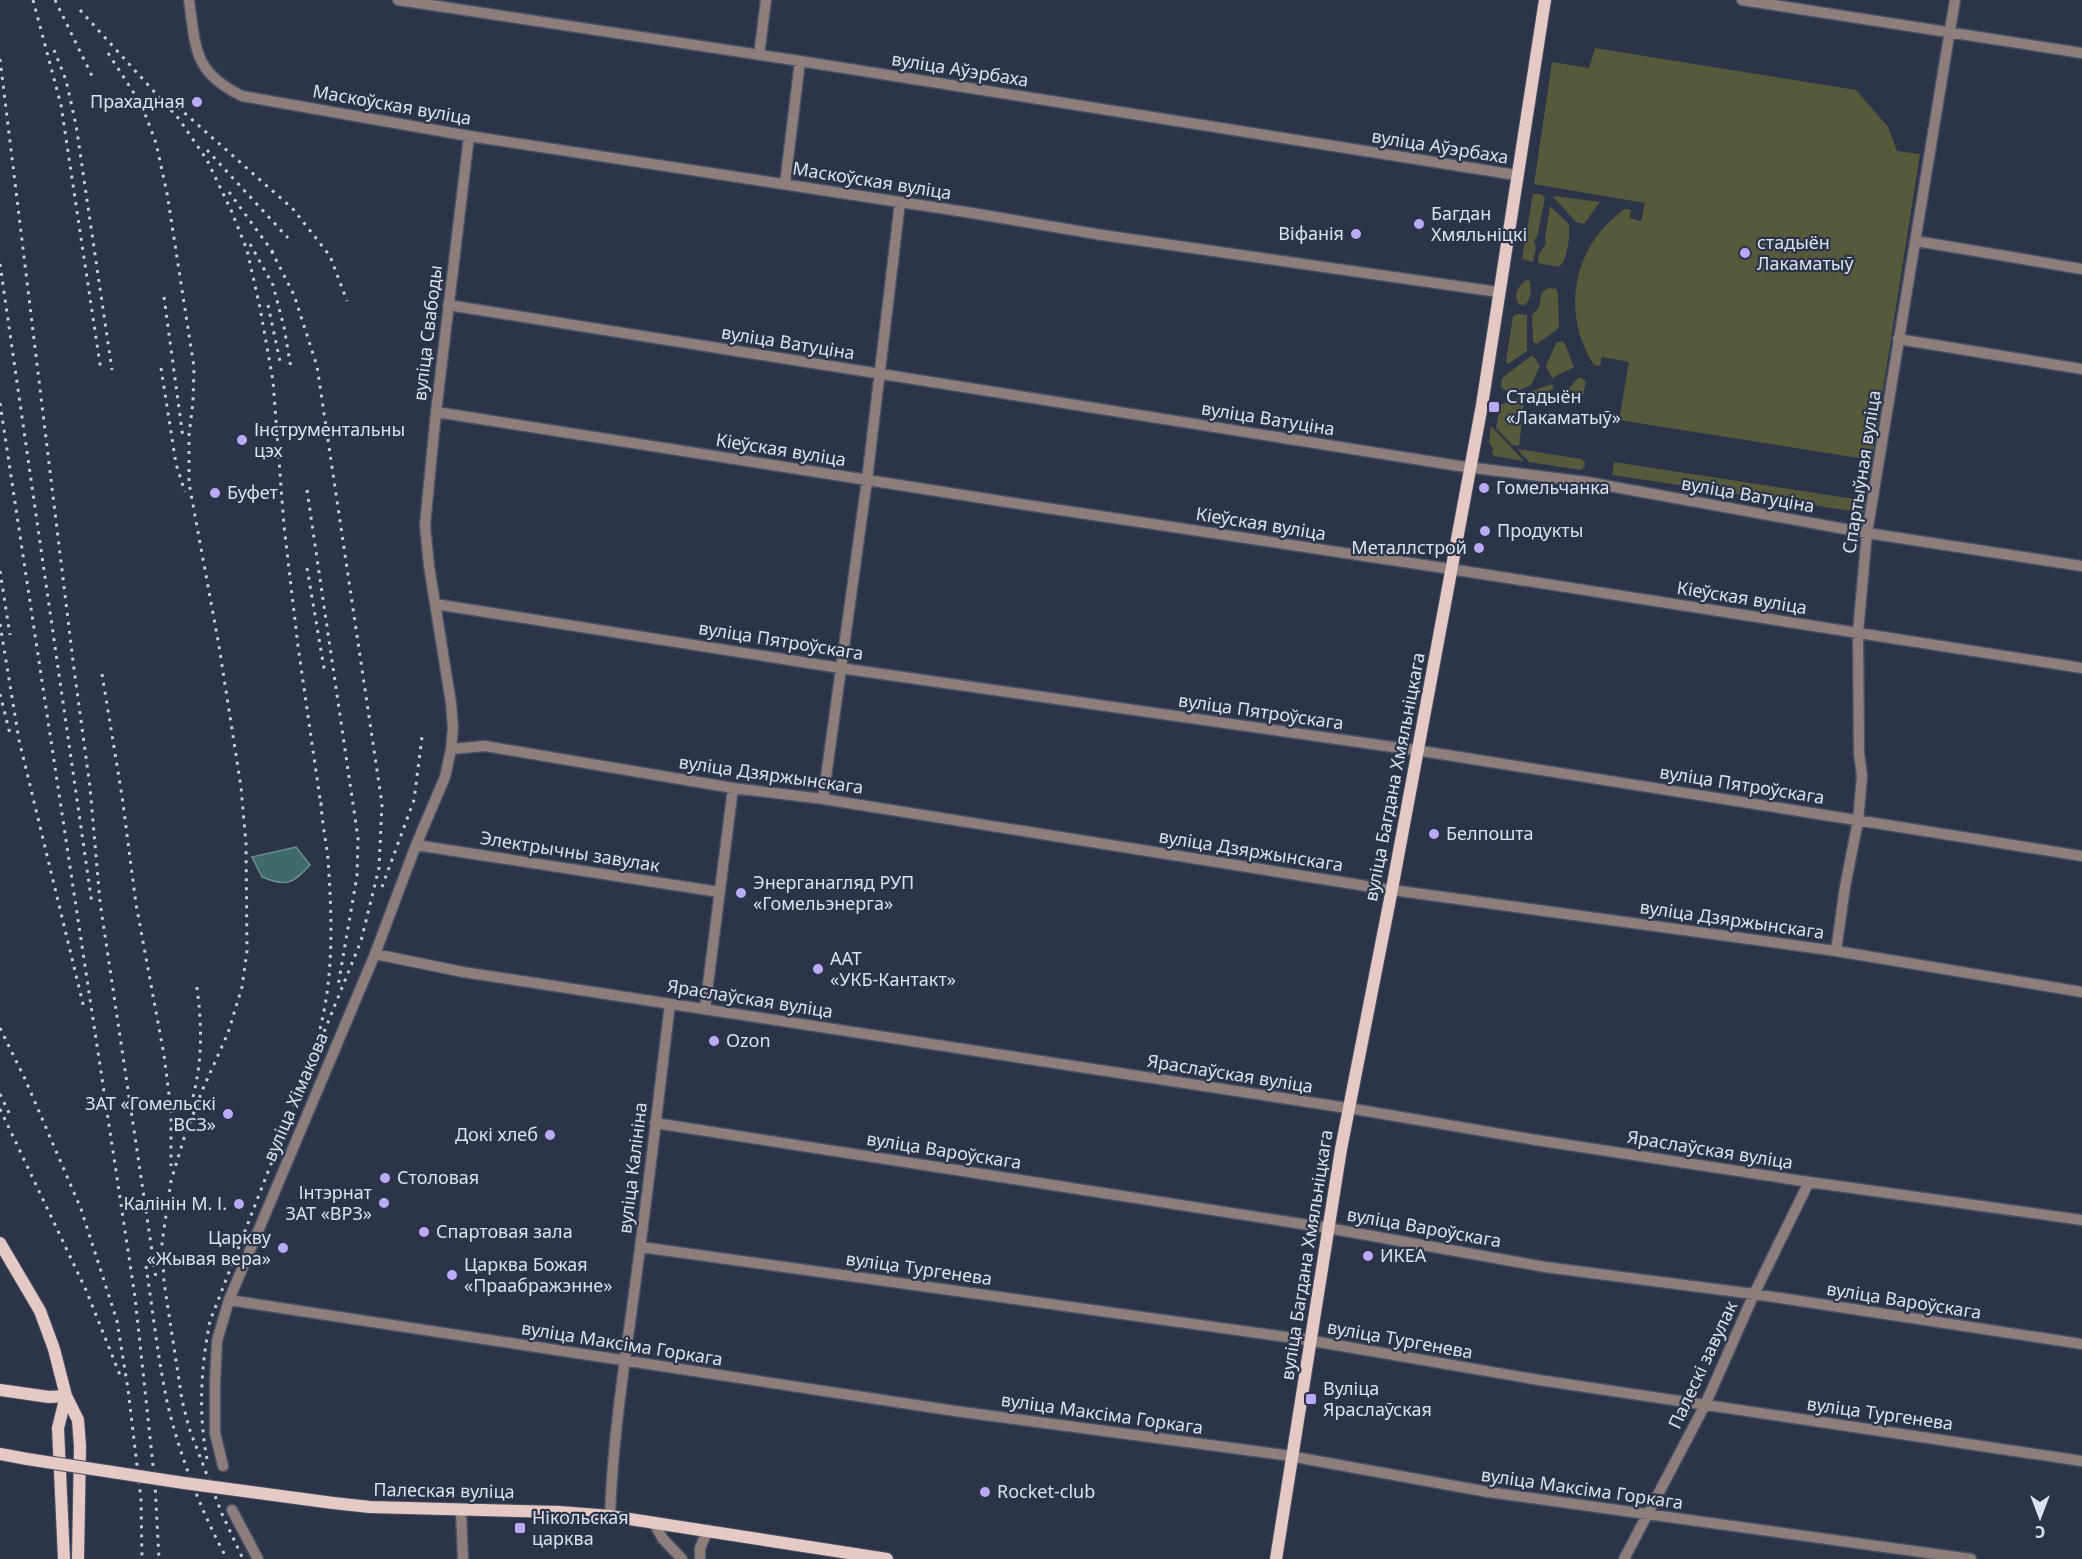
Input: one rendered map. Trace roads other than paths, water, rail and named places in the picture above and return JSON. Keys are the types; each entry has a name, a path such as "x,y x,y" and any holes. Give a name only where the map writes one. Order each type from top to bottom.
{"main road":[{"name":"вуліца Багдана Хмяльніцкага","path":"1276,1559 1349,1109 1419,751 1471,467 1545,0"},
{"path":"0,1243 40,1311 54,1349 66,1396 78,1420 80,1446 78,1559"},
{"path":"0,1390 49,1397 66,1396"},
{"path":"64,1559 58,1428 66,1396"},
{"name":"Палеская вуліца","path":"0,1454 184,1483 370,1508 559,1512 610,1516 887,1559"},
{"path":"62,1523 79,1523"}],"street":[{"name":"Маскоўская вуліца","path":"189,0 196,47 202,64 223,86 242,96 469,136 1102,235 1498,292"},
{"name":"вуліца Аўэрбаха","path":"398,0 800,61 1516,175"},
{"path":"759,55 766,0"},
{"path":"1742,0 2082,53"},
{"name":"Спартыўная вуліца","path":"1836,951 1845,887 1858,821 1862,776 1859,753 1858,632 1867,533 1955,0"},
{"path":"785,184 800,61"},
{"name":"вуліца Свабоды","path":"451,749 451,702 425,525 448,305 469,136"},
{"path":"823,799 867,480 900,202"},
{"path":"1916,241 2082,269"},
{"name":"вуліца Ватуціна","path":"448,305 1471,467 1587,482 1867,533 2082,566"},
{"path":"1898,339 2082,369"},
{"name":"Кіеўская вуліца","path":"436,412 2082,668"},
{"name":"вуліца Пятроўскага","path":"435,604 840,668 1419,751 2082,856"},
{"name":"вуліца Дзяржынскага","path":"451,749 485,746 733,788 823,799 1392,890 1836,951 2082,992"},
{"name":"вуліца Хімакова","path":"223,1466 215,1433 215,1384 217,1341 230,1300 375,954 416,845 445,777 451,749"},
{"path":"705,1008 733,788"},
{"name":"Электрычны завулак","path":"416,845 719,892"},
{"name":"Яраслаўская вуліца","path":"375,954 463,972 705,1008 1536,1140 1809,1182 2082,1220"},
{"name":"вуліца Калініна","path":"610,1516 611,1476 624,1361 641,1247 670,1004"},
{"name":"вуліца Вароўскага","path":"655,1123 1328,1228 1545,1267 1754,1294 2082,1344"},
{"name":"Палескі завулак","path":"1624,1559 1705,1405 1754,1294 1809,1182"},
{"name":"вуліца Тургенева","path":"641,1247 1310,1341 1550,1382 2082,1461"},
{"name":"вуліца Максіма Горкага","path":"230,1300 955,1411 1284,1455 1488,1492 1971,1559"},
{"path":"232,1510 258,1559"},
{"path":"460,1511 463,1559"},
{"path":"653,1522 663,1539 678,1555 700,1553 708,1530"}],"railway":[{"path":"33,0 61,105 101,371"},
{"path":"55,0 93,78"},
{"path":"80,10 179,119 207,160 247,250 273,381 284,526 298,646 321,806"},
{"path":"54,50 66,80 76,125 112,370"},
{"path":"108,53 141,104 156,143 167,193 194,367 189,435 189,483 219,646 241,787 246,844 247,951 242,987 228,1033 184,1138 171,1181 162,1243 164,1282 182,1400 189,1428 222,1514 243,1559"},
{"path":"0,59 90,787 100,902 156,1278"},
{"path":"171,101 293,209 330,256 347,301"},
{"path":"207,150 288,238"},
{"path":"229,192 275,255"},
{"path":"250,244 273,285 284,327 291,368"},
{"path":"207,1459 202,1424 202,1390 204,1355 210,1321 361,941 379,868 382,804 317,366 294,295 270,248"},
{"path":"0,264 92,904"},
{"path":"164,297 183,438"},
{"path":"268,305 281,366"},
{"path":"161,368 176,464 185,492"},
{"path":"0,403 135,1297 155,1484 159,1559"},
{"path":"307,490 358,838 357,876 338,986"},
{"path":"307,568 325,674"},
{"path":"0,571 10,635"},
{"path":"0,624 19,740 84,1008"},
{"path":"102,674 122,796 136,904 164,1055 171,1110 171,1166"},
{"path":"0,694 10,734"},
{"path":"382,887 414,800 422,737"},
{"path":"320,1029 328,987 331,923 328,859 321,799"},
{"path":"193,1097 199,1068 200,1039 196,981"},
{"path":"0,1028 25,1079 81,1209 117,1321 128,1389 141,1499 142,1559"},
{"path":"0,1094 10,1115"},
{"path":"0,1109 86,1290 120,1375"},
{"path":"146,1266 161,1371 173,1426 200,1503 227,1559"}],"place":[{"name":"Прахадная","path":"197,102"},
{"name":"Багдан Хмяльніцкі","path":"1419,224"},
{"name":"Віфанія","path":"1356,234"},
{"name":"стадыён Лакаматыў","path":"1745,253"},
{"name":"Стадыён «Лакаматыў»","path":"1494,407"},
{"name":"Інструментальны цэх","path":"242,440"},
{"name":"Гомельчанка","path":"1484,488"},
{"name":"Буфет","path":"215,493"},
{"name":"Продукты","path":"1485,531"},
{"name":"Металлстрой","path":"1479,548"},
{"name":"Белпошта","path":"1434,834"},
{"name":"Энерганагляд РУП «Гомельэнерга»","path":"741,893"},
{"name":"ААТ «УКБ-Кантакт»","path":"818,969"},
{"name":"Ozon","path":"714,1041"},
{"name":"ЗАТ «Гомельскі ВСЗ»","path":"228,1114"},
{"name":"Докі хлеб","path":"550,1135"},
{"name":"Столовая","path":"385,1178"},
{"name":"Інтэрнат ЗАТ «ВРЗ»","path":"384,1203"},
{"name":"Калінін М. І.","path":"239,1204"},
{"name":"Спартовая зала","path":"424,1232"},
{"name":"Царкву «Жывая вера»","path":"283,1248"},
{"name":"ИКЕА","path":"1368,1256"},
{"name":"Царква Божая «Праабражэнне»","path":"452,1275"},
{"name":"Вуліца Яраслаўская","path":"1311,1399"},
{"name":"Rocket-club","path":"985,1492"},
{"name":"Нікольская царква","path":"520,1528"}]}
